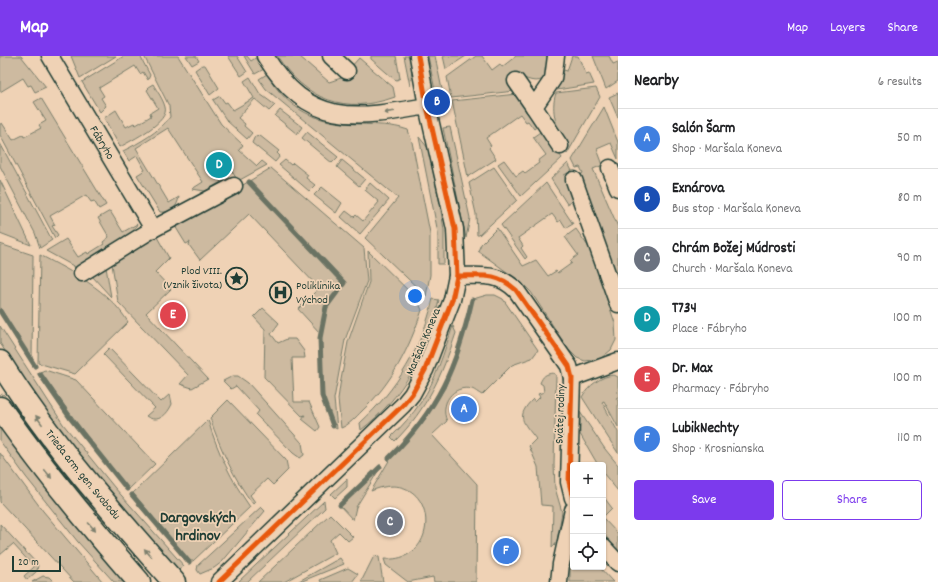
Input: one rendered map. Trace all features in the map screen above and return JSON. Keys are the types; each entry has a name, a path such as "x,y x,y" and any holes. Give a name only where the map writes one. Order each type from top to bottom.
{"street":[{"name":"Fábryho","path":"50,56 153,229"},
{"path":"265,56 281,79 297,96 311,105 327,112 360,115 427,106"},
{"path":"331,56 347,71"},
{"name":"Maršala Koneva","path":"219,582 403,405 425,370 452,300 457,276 455,229 427,106 418,56"},
{"path":"534,107 553,79 556,56"},
{"path":"516,81 560,146"},
{"path":"610,168 618,188"},
{"path":"574,180 618,304"},
{"path":"82,273 153,229 234,186"},
{"path":"457,276 491,276 500,278 512,286 569,366 572,378 618,361"},
{"name":"Trieda arm. gen. Svobodu","path":"0,362 57,445 98,497 174,582"},
{"name":"Svätej rodiny","path":"570,486 572,378"},
{"path":"0,408 78,512 139,582"},
{"path":"559,582 561,564 570,524"},
{"path":"606,550 618,562"}],"shaded area":[{"path":"0,56 21,56 46,87 35,92 31,85 28,86 23,78 0,92"},
{"path":"71,56 116,56 80,78"},
{"path":"124,56 140,56 150,75 148,80 143,72 140,74 135,66 99,88 104,96 101,98 106,106 100,112 82,82"},
{"path":"144,56 178,56 221,124 243,145 239,150 257,166 262,161 267,165 238,181 221,154 208,161 221,182 205,191 192,189 203,182 168,128 136,148 169,203 179,197 177,204 173,209 167,212 160,212 137,175 145,170 137,156 129,161 123,151 155,132 170,117 169,106"},
{"path":"186,56 196,56 199,61 192,65"},
{"path":"228,56 237,56 247,72 241,76"},
{"path":"244,56 247,56 251,61 257,57 264,69 255,74"},
{"path":"277,56 299,56 329,82 341,78 359,58 393,87 395,97 377,102 360,104 343,104 328,100 301,84 288,71"},
{"path":"371,56 396,56 400,78 397,80 394,79 371,59"},
{"path":"404,56 409,56 412,70 410,86"},
{"path":"428,56 435,56 444,99 437,100"},
{"path":"443,56 466,56 446,69"},
{"path":"476,56 482,56 492,70 500,64 502,67 516,56 548,56 548,72 546,77 537,81 524,78 517,74 508,81 515,91 451,98 447,77"},
{"path":"572,56 578,56 586,74 589,73 594,84 557,90 564,70 567,71"},
{"path":"593,56 609,56 613,64 618,62 618,81 606,89"},
{"path":"202,65 205,65 219,88 210,95 195,70"},
{"path":"267,74 276,87 294,106 317,117 344,123 390,126 408,130 412,142 430,233 430,275 426,296 365,238 398,198 266,89 259,79"},
{"path":"250,77 260,94 275,105 269,111 255,99 238,118 252,133 247,139 227,121 213,100 220,96 233,110 254,98 244,81"},
{"path":"153,84 165,107 165,113 162,119 149,130 120,147 104,118 116,110 126,127 134,123 136,125 151,116 150,113 158,108 147,90 149,88 148,87"},
{"path":"596,88 600,97 567,154 562,146 565,144 555,119 554,100 556,93"},
{"path":"618,93 618,118 609,97"},
{"path":"517,94 539,125 534,129 520,114 486,138 491,146 489,148 496,159 468,177 452,101"},
{"path":"41,98 106,205 99,209 94,201 91,202 86,195 50,216 55,225 52,226 58,235 55,238 0,135 0,124 2,123 13,140 23,135 24,137 41,128 39,125 46,121 34,102"},
{"path":"604,107 618,142 618,159 611,143 597,149 603,165 593,169 618,227 618,284 580,175 583,173 580,167 576,168 572,160"},
{"path":"280,110 302,127 297,134 275,116"},
{"path":"450,127 470,218 466,238 443,128"},
{"path":"543,130 562,158 521,196 498,164 504,160 516,176 523,171 525,173 539,163 538,161 546,155 533,137"},
{"path":"307,132 338,157 332,163 302,138"},
{"path":"259,135 279,151 277,153 280,156 275,162 252,143 255,136 257,137"},
{"path":"419,137 428,148 440,204 444,230 444,264 438,264 438,233"},
{"path":"0,143 52,240 40,248 35,233 0,166"},
{"path":"285,160 291,165 293,163 308,175 306,178 315,185 309,191 279,165"},
{"path":"342,160 365,179 359,186 337,167"},
{"path":"568,163 572,171 564,175 573,201 567,204 551,179"},
{"path":"494,167 517,200 479,235 477,235 476,214 469,183"},
{"path":"271,168 364,248 367,281 345,340 334,399 337,429 333,427 334,426 324,400 320,333 298,309 319,288 249,214 200,260 189,245 190,242 186,244 175,226"},
{"path":"0,180 31,245 0,233"},
{"path":"370,183 389,200 360,234 341,217 346,211 354,217 356,215 363,221 379,202 365,190"},
{"path":"546,183 573,224 566,228 561,220 558,222 552,214 518,238 523,246 521,248 527,257 525,259 501,225"},
{"path":"322,187 342,203 336,213 314,195"},
{"path":"110,211 123,232 137,224 133,232 126,238 77,268 46,251 66,239 78,257 87,252 88,254 104,244 103,242 109,237 98,218"},
{"path":"497,228 523,266 536,260 548,276 556,271 558,273 572,263 570,261 578,255 565,237 576,229 590,249 615,323 616,340 611,350 600,359 585,361 577,358 568,349 531,292 522,283 478,251 481,244"},
{"path":"157,237 169,258 155,272 171,289 146,313 208,379 192,388 180,384 188,375 118,302 112,264"},
{"path":"0,244 33,255 32,360 0,307"},
{"path":"368,251 417,299 422,310 405,352 391,377 373,400 352,421 341,428 338,399 340,385 348,342 369,282"},
{"path":"40,255 77,275 100,291 111,300 128,322 75,374 38,363"},
{"path":"106,267 111,297 92,276"},
{"path":"487,295 495,295 503,299 538,350 532,358 512,365 482,395 472,389 465,388 454,392 446,402 445,415 447,421 432,435 477,484 476,582 434,582 433,577 408,582 386,565 384,559 404,556 417,547 425,532 426,516 420,502 410,491 393,486 371,491 390,459 423,422 445,388 464,336 473,299"},
{"path":"433,299 439,300 434,319 421,355 412,372 389,404 376,418 361,430 360,423 396,382 415,351"},
{"path":"263,308 279,323 271,334 278,343 287,339 295,339 304,351 305,358 292,358 294,402 309,402 320,427 317,431 302,419 305,415 302,416 264,377 265,329 254,317"},
{"path":"0,326 63,424 114,487 184,566 177,572 100,485 39,405 0,343"},
{"path":"453,326 456,333 445,363 432,391 416,417 395,441 391,437 403,425 421,402 431,384"},
{"path":"109,348 161,402 170,394 172,404 165,415 158,419 146,416 155,408 103,354"},
{"path":"45,370 76,380 155,464 129,489 94,446 40,372"},
{"path":"553,373 556,375 554,465 555,488 562,512 557,541 552,548 553,506 541,505 538,467 529,446 536,439 525,424 523,415 527,405 533,399 535,402 540,397 538,394 544,392 543,385 540,383 543,377"},
{"path":"614,375 618,377 618,397 616,398 618,401 618,427 604,401 602,402 618,432 618,453 582,397 595,382 604,377"},
{"path":"233,376 238,376 248,383 302,443 304,455 300,458 293,453 256,415 259,411 236,386 231,389 223,381"},
{"path":"3,394 111,525 109,526 52,468 1,395"},
{"path":"228,400 286,460 288,470 273,485 267,479 250,495 255,502 253,504 228,463 210,418"},
{"path":"580,412 605,449 618,465 618,491 606,477 606,462 596,462 580,434"},
{"path":"208,420 226,465 237,487 250,507 193,561 190,561 133,493"},
{"path":"0,424 127,582 114,582 78,542 26,477 0,441"},
{"path":"0,453 43,511 103,582 74,582 0,502"},
{"path":"380,468 356,507 353,520 340,506"},
{"path":"347,479 347,487 335,498 331,494"},
{"path":"606,500 612,508 606,514"},
{"path":"324,501 325,508 247,582 239,581"},
{"path":"261,507 265,511 222,562 214,568 200,574 197,570 198,565"},
{"path":"330,514 353,537 348,541 339,532 330,540 336,553 284,582 258,582"},
{"path":"606,521 618,534 618,551 606,537"},
{"path":"0,524 38,565 37,571 27,580 24,576 34,567 13,544 0,555"},
{"path":"374,556 379,557 383,582 361,582"},
{"path":"340,558 344,564 300,582 299,581"},
{"path":"348,568 358,574 352,582 321,582 320,580"},
{"path":"570,570 602,570 613,582 570,582"},
{"path":"43,576 49,577 54,582 32,582"}],"waterway":[{"path":"249,182 344,283 326,307 320,338 322,396 333,426"},
{"path":"389,458 421,422 444,385 460,346 472,300"},
{"path":"0,311 35,366"},
{"path":"40,374 71,419 127,489"},
{"path":"340,505 380,467"},
{"path":"132,495 189,562"}],"cycle path":[{"path":"219,582 403,405 412,394 425,370 452,300 457,276 455,229 427,106 418,56"},
{"path":"457,276 488,276 502,280 509,284 516,290 569,366 572,378 570,486"}],"place":[{"name":"Exnárova","path":"437,102"},
{"name":"T734","path":"219,165"},
{"name":"Plod VIII. (Vznik života)","path":"237,278"},
{"name":"Poliklinika Východ","path":"280,293"},
{"name":"Dr. Max","path":"173,315"},
{"name":"Salón Šarm","path":"464,409"},
{"name":"Chrám Božej Múdrosti","path":"390,522"},
{"name":"LubikNechty","path":"506,551"}],"district":[{"name":"Dargovských hrdinov","path":"198,527"}]}
